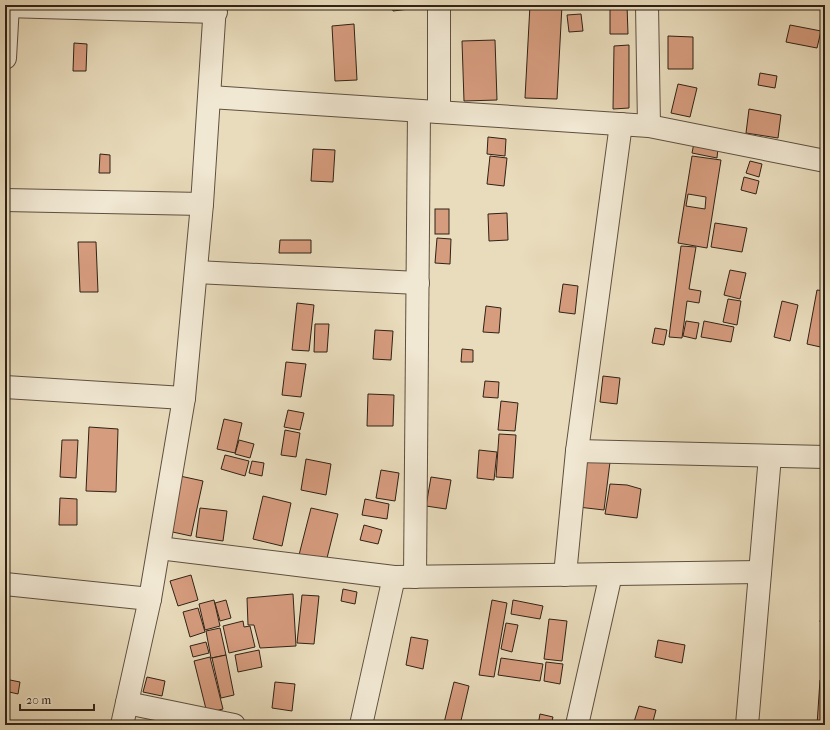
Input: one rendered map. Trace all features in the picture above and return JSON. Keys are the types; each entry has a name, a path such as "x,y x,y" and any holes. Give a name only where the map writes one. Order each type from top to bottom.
{"street":[{"path":"361,725 405,577 418,283 429,111 439,5"},
{"path":"647,5 650,126"},
{"path":"5,58 7,6 216,9 202,204 184,398 150,599 122,725"},
{"path":"210,97 650,126 825,161"},
{"path":"565,575 577,451 621,124"},
{"path":"5,200 202,204"},
{"path":"196,272 418,283"},
{"path":"5,387 184,398"},
{"path":"577,451 825,457"},
{"path":"747,725 770,456"},
{"path":"159,548 405,577 760,572"},
{"path":"577,725 611,574"},
{"path":"5,584 150,599"},
{"path":"127,703 234,725"}],"building":[{"path":"392,5 408,5 409,9 393,11"},
{"path":"530,5 562,5 557,99 525,98"},
{"path":"610,5 627,5 628,34 610,34"},
{"path":"581,14 583,31 569,32 567,15"},
{"path":"354,24 357,80 335,81 332,26"},
{"path":"790,25 821,31 817,48 786,42"},
{"path":"668,36 693,37 693,69 668,69"},
{"path":"495,40 497,100 464,101 462,41"},
{"path":"74,43 87,44 86,71 73,71"},
{"path":"629,45 629,108 613,109 614,46"},
{"path":"760,73 777,76 775,88 758,85"},
{"path":"678,84 697,88 690,117 671,113"},
{"path":"749,109 781,115 778,138 746,133"},
{"path":"488,137 506,139 505,156 487,154"},
{"path":"694,143 718,148 717,158 692,153"},
{"path":"313,149 335,150 333,182 311,181"},
{"path":"100,154 110,155 110,173 99,173"},
{"path":"490,156 507,158 504,186 487,184"},
{"path":"692,156 721,160 707,248 678,243","holes":["688,194 706,197 705,209 686,206"]},
{"path":"750,161 762,164 759,177 746,173"},
{"path":"744,177 759,181 756,194 741,190"},
{"path":"435,209 449,209 449,234 435,234"},
{"path":"507,213 508,240 489,241 488,214"},
{"path":"715,223 747,228 742,252 711,247"},
{"path":"437,238 451,239 450,264 435,263"},
{"path":"280,240 311,240 311,253 279,253"},
{"path":"78,242 96,242 98,292 80,292"},
{"path":"681,246 696,247 689,289 701,291 699,303 687,301 682,338 669,337"},
{"path":"730,270 746,273 740,299 724,295"},
{"path":"563,284 578,286 575,314 559,312"},
{"path":"817,290 825,291 825,348 807,344"},
{"path":"728,299 741,301 737,325 723,322"},
{"path":"782,301 798,305 790,341 774,337"},
{"path":"297,303 314,305 309,351 292,350"},
{"path":"486,306 501,308 499,333 483,332"},
{"path":"686,321 699,323 696,339 683,336"},
{"path":"704,321 734,327 731,342 701,337"},
{"path":"315,324 329,324 327,352 314,352"},
{"path":"655,328 667,330 664,345 652,343"},
{"path":"375,330 393,331 391,360 373,359"},
{"path":"462,349 473,350 473,362 461,362"},
{"path":"286,362 306,364 301,397 282,395"},
{"path":"603,376 620,378 617,404 600,402"},
{"path":"485,381 499,382 498,398 483,397"},
{"path":"368,394 394,395 393,426 367,426"},
{"path":"501,401 518,403 515,431 498,430"},
{"path":"288,410 304,413 300,430 284,427"},
{"path":"224,419 242,423 235,453 217,449"},
{"path":"89,427 118,429 116,492 86,491"},
{"path":"285,430 300,433 296,457 281,455"},
{"path":"499,434 516,435 513,478 496,477"},
{"path":"62,440 78,440 76,478 60,477"},
{"path":"239,440 254,444 250,458 235,454"},
{"path":"479,450 497,452 494,480 477,478"},
{"path":"225,455 249,461 245,476 221,469"},
{"path":"306,459 331,464 326,495 301,490"},
{"path":"585,459 610,462 604,510 578,507"},
{"path":"252,461 264,463 262,476 249,473"},
{"path":"381,470 399,473 395,501 376,498"},
{"path":"180,476 203,481 191,536 168,531"},
{"path":"431,477 451,480 446,509 426,506"},
{"path":"610,484 627,485 641,489 637,518 605,514"},
{"path":"263,496 291,503 282,546 253,539"},
{"path":"60,498 77,499 77,525 59,525"},
{"path":"365,499 389,504 387,519 362,515"},
{"path":"200,508 227,511 223,541 196,537"},
{"path":"311,508 338,514 326,562 299,555"},
{"path":"364,525 382,530 378,544 360,540"},
{"path":"191,575 198,600 178,606 170,581"},
{"path":"343,589 357,592 355,604 341,601"},
{"path":"293,594 296,646 260,648 254,625 248,625 247,598"},
{"path":"302,595 319,596 314,644 297,643"},
{"path":"825,596 825,623 820,622"},
{"path":"214,600 220,626 205,630 199,604"},
{"path":"226,600 231,618 220,621 215,603"},
{"path":"492,600 507,603 494,677 479,675"},
{"path":"513,600 543,606 540,619 511,614"},
{"path":"198,608 205,632 190,637 183,612"},
{"path":"549,619 567,621 562,661 544,659"},
{"path":"243,621 244,627 250,626 255,647 229,653 223,626"},
{"path":"506,623 518,625 512,652 501,649"},
{"path":"220,628 226,655 211,658 206,631"},
{"path":"411,637 428,640 423,669 406,665"},
{"path":"658,640 685,645 682,663 655,657"},
{"path":"206,642 209,653 193,657 190,646"},
{"path":"259,650 262,667 238,672 235,655"},
{"path":"226,655 234,695 221,698 212,658"},
{"path":"210,657 223,709 207,713 194,661"},
{"path":"501,658 543,664 540,681 498,675"},
{"path":"546,662 563,664 560,684 544,681"},
{"path":"147,677 165,681 162,696 143,692"},
{"path":"5,679 20,682 18,694 5,691"},
{"path":"820,680 825,680 825,725 817,725"},
{"path":"275,682 295,684 292,711 272,708"},
{"path":"454,682 469,686 460,725 450,725 444,723"},
{"path":"639,706 656,710 652,725 633,725"},
{"path":"540,714 553,717 551,725 538,725"}]}
